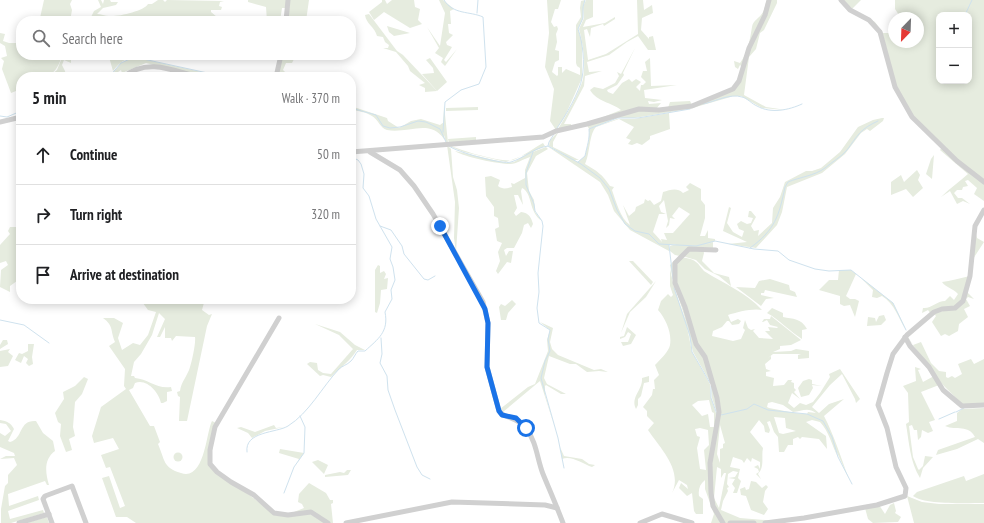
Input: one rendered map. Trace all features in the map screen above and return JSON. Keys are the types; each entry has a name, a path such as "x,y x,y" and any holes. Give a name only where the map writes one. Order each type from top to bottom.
{"street":[{"path":"286,16 288,0"},
{"path":"356,152 543,138 556,131 639,109 659,110 692,106 726,92 738,84 750,48 765,15 769,0"},
{"path":"840,0 850,10 869,20 880,32 890,64 895,87 912,117 957,160 984,182"},
{"path":"277,72 280,60"},
{"path":"132,72 139,67 151,66 177,72"},
{"path":"0,122 16,118"},
{"path":"369,152 392,165 407,176 433,214 483,302 488,323 487,367 499,411 502,415 519,421 530,434 536,448 543,474 563,523"},
{"path":"765,523 804,518 877,505 905,496 906,488 896,467 887,428 878,405 893,354 905,337 934,312 942,308 955,308 960,305 965,297 970,276 975,226 984,210"},
{"path":"716,250 689,249 675,263 674,269 677,289 685,307 692,333 696,344 705,357 718,398 719,412 710,463 711,492 713,506 723,523"},
{"path":"279,318 215,427 210,450 210,464 212,468 226,479 254,495 274,513 288,515 311,512 328,523"},
{"path":"905,337 910,346 930,367 943,390 951,398 962,406 984,405"},
{"path":"52,523 43,499 44,496 72,486 86,523"},
{"path":"346,523 463,501 545,505 557,508"},
{"path":"19,523 49,514"},
{"path":"640,523 662,514 692,523"},
{"path":"730,523 754,523"}],"shaded area":[{"path":"44,0 72,0 70,4 72,10 71,16 40,16"},
{"path":"98,0 101,0 103,4 104,0 118,2 116,5 103,8 97,14 108,16 92,16 94,11 101,7"},
{"path":"158,0 163,0 165,2 167,0 224,1 220,2 219,6 222,7 221,10 211,10 211,12 216,16 113,16 136,11"},
{"path":"248,0 287,0 286,8 282,8 281,16 267,16 266,7 248,2"},
{"path":"289,0 309,0 307,16 287,16"},
{"path":"382,0 385,0 387,4 392,0 414,0 415,7 420,9 418,20 422,24 410,28 384,12 374,20 369,12 382,2"},
{"path":"439,0 443,0 454,9 450,11 451,24 448,24 449,33 453,35 446,42 447,45 452,47 444,60 446,62 457,49 445,66 441,62 443,58 435,53 439,48 427,27 440,46 445,13"},
{"path":"547,0 561,0 558,9 555,9 551,22 554,27 557,26 558,29 556,34 557,42 555,50 559,51 559,60 555,62 552,72 557,76 558,67 562,67 562,73 566,69 580,75 580,68 576,63 576,25 581,17 581,1 585,0 583,7 583,18 578,29 582,41 582,78 565,116 556,130 550,121 554,89 545,67 549,33"},
{"path":"586,0 593,0 593,17 586,20 583,27 605,23 615,17 615,19 604,26 603,24 591,28 590,37 587,29 584,30 588,60 606,54 638,34 637,0 643,0 644,10 652,5 653,13 642,18 641,30 649,39 649,37 653,36 656,50 648,50 638,36 609,55 587,62 589,72 602,71 585,76 584,86 564,124 571,124 571,126 558,129 576,97 583,79 584,54 579,29 584,18 583,7"},
{"path":"767,0 765,11 742,67 740,65 738,69 735,67 734,61 740,63 743,59 753,25 763,12"},
{"path":"770,0 777,0 777,3 764,30 760,33 756,49 749,57 744,95 766,107 786,110 762,108 741,96 734,96 689,109 634,118 617,118 589,129 587,125 639,110 688,107 734,89"},
{"path":"842,0 861,0 852,9"},
{"path":"895,0 984,0 984,181 958,160 913,116 896,86 883,35 870,19 875,22 883,33 888,33 888,48 924,48 924,12 897,12 895,9"},
{"path":"369,14 397,51 403,55 437,91 425,92 425,88 419,85 425,83 410,71 408,66 396,52 383,48 388,48 389,45 385,42 383,37 377,36 367,21 365,15"},
{"path":"387,26 410,33 394,36 389,32"},
{"path":"0,33 5,34 3,41 16,43 16,60 60,60 53,72 16,72 16,91 11,93 2,69 4,61 1,58 7,56 5,46 0,43"},
{"path":"635,48 623,73 624,75 617,85 607,90 608,92 613,94 622,83 629,79 632,82 636,79 641,82 636,87 640,91 641,85 646,82 641,77 643,71 647,71 645,62 650,58 651,86 677,85 644,90 645,98 662,100 654,102 648,101 649,104 661,103 655,110 645,109 598,119 621,110 596,97 590,90 594,87 603,89 615,83 619,76 617,72 621,74"},
{"path":"430,58 447,82 437,91 422,74 434,73 433,68 426,60"},
{"path":"61,60 64,60 62,65 65,72 55,72"},
{"path":"64,60 71,60 71,63"},
{"path":"110,60 125,60 118,65 113,71"},
{"path":"128,60 148,60 202,72 183,72 146,63 124,72 122,72 121,70 114,72 121,63"},
{"path":"281,60 294,60 292,63 286,63 283,70 285,72 278,72"},
{"path":"690,101 692,105 668,108 670,102"},
{"path":"444,105 448,143 446,143 444,135 444,139 432,129 418,128 395,131 387,130 374,117 356,111 356,108 387,118 388,121 399,128 411,121 421,119 440,125 443,122"},
{"path":"478,107 478,110 446,111 446,108"},
{"path":"669,113 670,129 650,136 650,139 642,145 637,143 632,145 628,144 631,140 626,138 634,127 619,119 634,119"},
{"path":"884,118 883,121 870,131 867,129 861,133 845,154 822,173 787,187 782,212 777,225 756,248 728,244 747,242 723,231 729,207 731,208 727,223 733,232 742,237 744,231 739,229 737,224 741,221 747,224 751,223 753,218 748,217 749,211 751,211 756,217 751,226 754,231 759,230 758,236 772,223 773,208 780,197 785,182 806,171 821,168 840,152 858,127 873,120"},
{"path":"619,119 596,127 592,134 585,164 599,173 610,186 614,187 612,190 624,218 630,225 623,205 629,216 635,211 636,207 644,203 645,199 648,201 650,200 654,205 661,201 663,192 676,190 683,193 689,190 686,187 690,183 701,189 701,200 705,205 705,218 700,236 705,236 708,230 708,238 715,239 715,241 704,245 713,242 713,248 696,247 680,256 675,255 670,251 670,246 676,244 669,245 669,251 630,230 614,211 608,195 600,182 547,146 568,157 549,146 550,140 559,131 553,142 553,147 579,160 574,160 578,162 585,156 589,140 589,129","holes":["664,200 668,221 666,228 669,225 670,218 675,219 672,216 679,207 690,214 673,233 664,233 667,240 661,239 662,242 653,232 659,214 666,214 661,212 659,206"]},
{"path":"476,137 476,140 449,143 448,139"},
{"path":"543,143 545,146 530,153 546,147 548,149 536,156 527,173 529,191 534,200 535,212 542,221 538,217 532,208 528,194 522,188 523,205 518,195 514,195 517,208 514,213 516,216 521,212 528,214 533,224 531,228 528,223 524,225 522,233 514,248 507,248 504,250 506,256 509,251 513,251 511,263 507,262 498,274 496,271 500,261 498,252 502,243 497,241 495,229 499,227 498,218 494,216 494,207 486,196 485,177 491,176 500,180 498,186 502,188 512,187 511,183 514,184 525,178 525,170 530,157 515,163 505,164 473,158 455,151 507,163 514,162 527,154 521,156"},
{"path":"447,145 451,149 453,177 457,190 459,208 456,252 454,238 455,202"},
{"path":"450,145 481,156 500,160 511,160 506,162 464,152 449,146"},
{"path":"942,147 984,183 984,201 974,194 977,188 968,180 965,181 968,186 963,187 962,190 957,190 954,193 958,198 962,198 970,204 963,201 957,204 950,191 941,197 968,174 940,150"},
{"path":"934,155 932,179 926,174 931,159"},
{"path":"917,170 920,175 918,180 923,188 913,197 906,189 891,195 891,182 901,175 904,182"},
{"path":"10,227 16,227 16,282 10,286 10,292 0,287 1,270 8,265 6,261 0,263 0,245 10,234 8,231"},
{"path":"976,234 977,238 984,242 973,259"},
{"path":"689,250 703,250 704,253 702,261 714,273 729,277 731,286 719,276 705,269 696,260 682,256"},
{"path":"681,257 695,261 704,271 742,293 762,310 750,310 728,315 731,322 738,319 741,321 739,324 732,325 729,321 727,321 722,327 713,331 712,336 733,341 741,339 745,330 743,328 745,320 748,328 751,330 755,329 753,331 759,338 773,339 765,331 770,331 768,327 778,327 770,325 767,320 762,322 764,319 770,319 771,316 801,340 791,345 780,346 780,349 773,352 791,351 796,349 809,351 809,358 798,359 798,355 801,354 773,354 768,358 771,356 771,359 765,364 766,369 771,371 766,372 766,376 774,378 773,386 784,385 788,380 792,380 791,382 794,383 794,388 796,390 794,392 800,399 792,393 788,403 794,408 800,403 806,405 813,402 830,377 829,374 840,369 860,399 856,403 842,374 830,385 812,407 819,413 829,404 844,399 824,416 849,479 826,430 820,422 812,420 806,422 826,436 827,449 819,439 802,437 800,439 798,437 793,439 793,445 788,445 784,452 779,452 778,437 774,432 770,421 767,422 770,430 769,433 765,432 764,426 759,420 750,432 763,448 762,465 760,471 758,474 761,479 756,474 759,472 758,469 754,467 758,465 760,469 760,462 752,458 751,462 747,458 744,463 742,460 733,457 730,467 740,469 738,478 741,481 737,493 733,493 735,488 732,484 735,479 728,478 735,477 738,472 733,471 728,474 727,484 729,487 727,488 728,491 723,501 721,510 740,518 778,521 761,523 724,523 714,506 711,470 719,416 722,415 720,415 709,371 696,344 677,289 676,263","holes":["772,402 783,405 793,412 808,410 816,413 795,413 769,408 767,407 768,403","774,417 785,418 786,428 796,431 783,434 779,433","720,425 725,443 723,444 723,448 720,449 720,463 717,454","717,467 721,469 721,478 724,473 726,473 719,508 714,498"]},
{"path":"675,260 674,281 713,383 717,413 712,398 711,384 693,352 686,322 675,287 670,265"},
{"path":"629,261 633,261 653,282 651,285"},
{"path":"378,265 380,266 380,273 384,271 386,274 384,279 388,278 387,289 381,290 380,303 377,313 375,312 375,270"},
{"path":"670,269 674,287 686,322 692,352 710,384 711,398 716,413 711,499 722,523 711,523 714,514 705,489 705,480 699,489 699,496 703,499 703,514 696,514 694,511 692,493 687,496 679,488 681,483 688,489 687,485 679,480 672,493 675,484 675,476 669,460 648,430 654,423 647,416 647,411 643,407 652,395 653,389 655,389 654,380 659,375 655,365 666,353 670,345 668,326 658,310 661,301 668,294 671,297 673,295 670,286","holes":["709,400 712,412 714,413 714,427 710,427 708,414 702,416 692,405 698,401","700,428 708,430 709,445 704,450 706,470 700,469 697,448 700,437 697,436 695,429"]},
{"path":"839,270 851,270 856,274 846,296 850,299 859,301 855,317 850,305 844,306 840,304 840,296 819,290 829,280 838,280"},
{"path":"970,276 960,305 931,314 928,310 922,313 923,308 945,301 950,296 954,300 958,294 954,290 945,286 942,282"},
{"path":"860,277 893,303 906,330 890,303 882,296 877,298 872,297 873,290"},
{"path":"770,279 789,285 790,290 795,292 797,297 765,290 764,293 761,293 761,295 774,298 766,299 761,306 736,287 755,288 759,281"},
{"path":"656,281 646,297 630,312 621,333 627,314"},
{"path":"967,292 974,299 968,297 966,299 970,306 964,309 968,317 959,324 958,331 949,336 945,334 941,336 932,322 936,316 934,314 908,337 913,345 921,342 931,363 939,371 946,372 946,377 948,378 952,376 955,378 962,374 958,364 971,359 974,364 984,359 984,403 963,405 942,384 907,337 934,313 953,309"},
{"path":"512,300 516,304 508,313 506,320 501,320 499,307 501,304 505,306"},
{"path":"144,304 204,304 202,310 209,315 212,314 207,326 187,421 179,421 180,397 178,396 177,392 180,391 192,361 195,337 176,336 172,341 171,338 165,338 165,327 160,337 157,337 165,319 159,313 152,335 141,354 134,362 131,376 161,387 171,387 172,391 167,392 167,401 163,403 161,403 158,395 148,384 139,382 135,383 133,388 129,390 150,426 154,426 160,442 158,444 165,463 171,469 181,473 189,474 195,470 200,463 212,421 216,423 210,465 273,513 308,513 326,523 136,523 127,517 116,517 102,478 109,476 120,508 125,506 110,467 106,468 101,455 119,449 113,438 94,443 92,436 101,407 126,389 124,386 125,369 109,346 115,342 109,323 103,318 114,318 123,323 118,338 122,350 133,343 140,345 148,335 156,312 148,310"},
{"path":"772,308 783,313 783,317 799,321 805,325 807,329 802,330 802,339 767,313"},
{"path":"884,315 886,320 881,325 867,326 868,317 875,318 876,322 879,316"},
{"path":"540,322 553,328 550,342 552,349 558,355 594,370 601,369 608,372 587,372 576,364 570,364 549,356 544,378 547,384 566,394 561,394 546,385 545,386 545,394 555,428 540,381 503,412 500,409 528,387 535,384 548,351 547,340 550,330"},
{"path":"315,324 340,332 355,345 365,350 357,350 331,377 323,375 320,376 307,364 310,362 317,363 318,370 323,373 331,374 353,349 339,335"},
{"path":"627,327 636,335 631,344 623,346 621,342 628,342 631,334 628,332 625,337 620,339 620,337 624,336"},
{"path":"3,340 7,340 8,344 0,349 0,345"},
{"path":"28,344 34,344 32,357 33,364 29,366 26,363 28,359 24,356 21,363 15,360 19,353 22,354 28,351"},
{"path":"10,349 8,352 13,356 8,366 0,367 0,351"},
{"path":"915,367 921,369 918,370 923,382 934,376 939,385 921,392 935,420 929,422 933,431 928,433 922,430 921,437 918,440 917,430 914,430 912,425 909,426 913,457 918,469 919,470 923,466 925,456 933,457 923,468 920,478 910,452 906,424 909,422 908,393 903,386 916,381"},
{"path":"649,376 649,382 644,383 636,409 635,401 641,386 642,378"},
{"path":"84,377 88,379 82,394 75,402 73,427 75,436 69,439 72,450 66,452 60,436 61,424 58,422 55,413 64,399 63,392 75,386"},
{"path":"809,379 812,380 812,384 822,386 812,385 813,388 809,395 801,397 798,388 803,381"},
{"path":"984,408 984,443 978,439 957,449 936,455 938,450 975,437 969,430 945,426 957,421 957,413 962,409"},
{"path":"0,420 12,425 14,429 8,441 10,442 17,437 26,423 36,421 43,433 53,441 55,451 51,454 46,466 49,485 47,485 45,481 8,494 9,506 38,496 39,500 8,511 10,519 43,510 44,513 11,523 1,523 1,509 5,486 8,483 8,475 17,465 14,458 0,459 6,456 15,456 14,453 0,447 0,433 5,436 11,431 6,424 0,423"},
{"path":"274,425 276,428 284,427 265,431 252,438 248,433 237,428 241,427 255,432"},
{"path":"560,447 564,456 582,459 589,464 595,465 592,467 573,459 562,459"},
{"path":"280,449 304,453 297,463 299,459 279,453"},
{"path":"176,453 180,453 182,457 180,461 176,461 174,459 174,455"},
{"path":"318,460 328,465 324,474 312,462"},
{"path":"347,470 351,470 348,475 325,477 325,475 340,472 344,473"},
{"path":"984,474 984,503 937,502 919,499 913,496 917,492 964,476 966,481"},
{"path":"751,481 756,482 762,488 766,485 768,487 765,491 763,502 768,509 764,515 751,510 746,496 741,495 740,489 745,487 746,490 749,489"},
{"path":"309,483 326,493 330,500 333,500 333,503 331,504 333,523 329,523 315,513 294,512 304,508 302,504 298,502 299,494"},
{"path":"907,496 922,502 939,504 984,504 984,523 914,523"},
{"path":"894,503 895,513 901,517 898,522 873,523 868,519 865,508 879,505 885,514 890,505"},
{"path":"47,517 49,523 26,523"}],"waterway":[{"path":"443,132 445,102 461,90 479,84 486,67 483,17 452,8 444,0"},
{"path":"477,13 478,0"},
{"path":"557,128 568,111 581,83 583,53 578,29 583,18 583,7 585,0"},
{"path":"966,12 972,0"},
{"path":"113,72 121,63 128,60"},
{"path":"148,60 203,72"},
{"path":"703,104 732,96 744,98 755,105 768,110 786,109 802,104"},
{"path":"356,109 376,115 383,126 390,128 400,127 418,121 426,122 440,129 446,142"},
{"path":"578,162 585,156 589,139 589,129 617,118 638,118 690,109"},
{"path":"0,116 7,117 16,113"},
{"path":"750,248 765,235 775,222 781,206 785,187 788,182 821,171 845,153 863,130 878,121"},
{"path":"548,146 554,134"},
{"path":"449,146 453,149 499,162 511,162 538,149 548,146 581,164 600,178 609,189 617,210 625,224 635,231 649,234 659,244 696,246 715,241 754,249 778,251 789,260 815,269 829,271 851,270 893,303 906,330"},
{"path":"533,152 526,173 526,185 534,204 535,211 542,221 543,226 538,273 539,292 537,308 539,323 550,330 548,339 550,351 545,361 541,378 558,438 564,468"},
{"path":"247,452 247,445 256,436 283,428 296,421 339,369 348,364 358,351 365,351 378,339 384,330 386,319 385,312 392,299 391,290 395,280 390,259 392,247 376,219 369,196 363,188 364,174 361,164 356,159"},
{"path":"380,226 391,230 402,246 404,254 424,279 428,280 435,276"},
{"path":"669,245 673,279"},
{"path":"674,288 690,336 692,352 710,383"},
{"path":"0,320 24,325 49,343"},
{"path":"381,338 382,354 380,363 387,376 388,390 417,467 422,475 430,479"},
{"path":"711,386 711,398 717,414"},
{"path":"721,415 747,409 754,404 768,410 807,414 823,421 832,437 838,457 852,484"},
{"path":"956,412 964,408"},
{"path":"939,419 955,412"},
{"path":"284,493 294,467 304,453 305,427 300,416"}],"route":[{"path":"440,226 483,302 488,323 486,352 487,367 496,404 502,415 516,418 526,428"}]}
